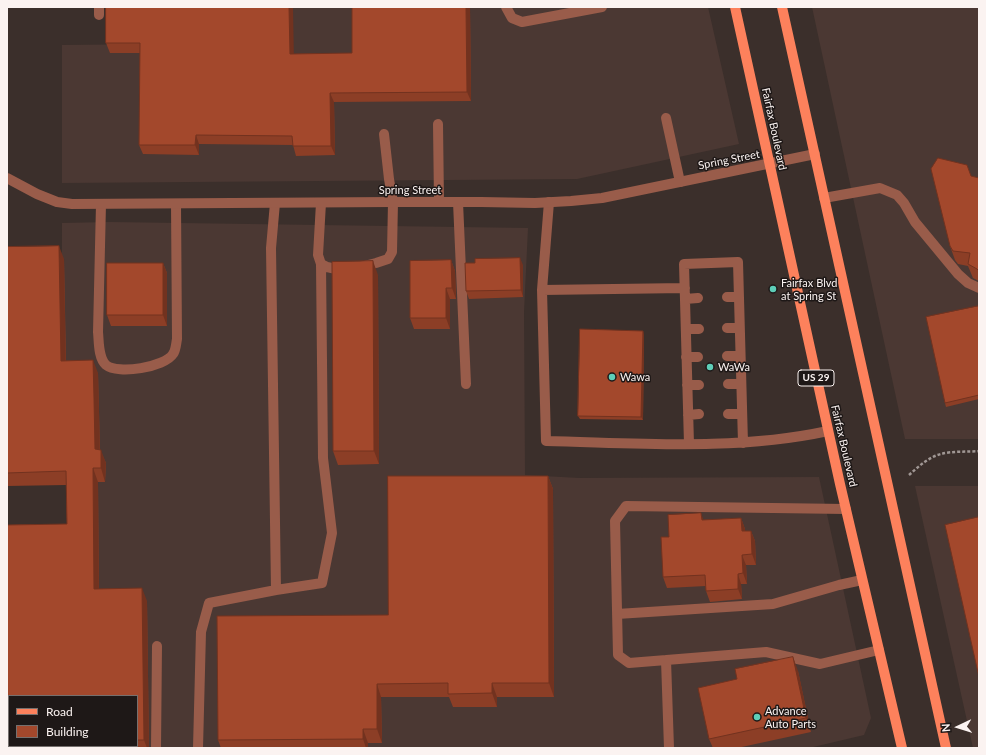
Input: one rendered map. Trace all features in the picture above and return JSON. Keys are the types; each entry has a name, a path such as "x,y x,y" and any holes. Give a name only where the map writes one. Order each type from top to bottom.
{"main road":[{"name":"Fairfax Boulevard","path":"735,7 828,431 902,748"},
{"path":"782,7 946,748"}],"street":[{"path":"506,7 512,18 522,22 602,7"},
{"path":"666,118 680,182"},
{"path":"438,124 440,202"},
{"path":"322,264 336,269 364,266 388,258 392,252 393,202 384,134"},
{"name":"Spring Street","path":"7,178 37,194 57,202 72,204 549,202 602,198 814,154"},
{"path":"824,198 880,188 897,195 930,241 958,274 968,283 979,288"},
{"path":"198,748 201,632 209,603 322,583 332,533 323,458 322,264 318,255 321,202"},
{"path":"458,202 466,384"},
{"path":"549,202 542,290 546,441 689,444 743,443 805,436 828,431"},
{"path":"275,203 271,248 276,590"},
{"path":"102,204 98,332 99,349 101,357 106,365 115,368 136,369 157,364 168,359 174,354 177,339 176,204"},
{"path":"689,444 684,264 738,262 743,443"},
{"path":"542,290 685,288"},
{"path":"727,297 739,297"},
{"path":"685,299 698,298"},
{"path":"727,328 739,328"},
{"path":"686,329 698,329"},
{"path":"727,356 740,356"},
{"path":"686,358 698,357"},
{"path":"728,384 741,384"},
{"path":"687,385 699,385"},
{"path":"688,415 699,414"},
{"path":"728,414 742,414"},
{"path":"846,509 626,506 615,521 618,655 629,663 766,652 820,664 879,650"},
{"path":"617,614 773,604 862,580"},
{"path":"156,748 157,646"},
{"path":"666,660 669,748"}],"path":[{"path":"909,475 932,457 942,453 979,451"}],"shaded area":[{"path":"168,7 708,7 739,144 577,179 62,183 62,45 168,44"},
{"path":"812,7 979,7 979,439 905,439"},
{"path":"110,222 528,228 524,312 525,475 579,478 819,477 871,718 864,735 809,748 97,748 138,747 138,695 97,695 96,480 61,480 62,223"},
{"path":"915,486 979,486 979,748 973,748"}],"building":[{"path":"106,7 289,7 290,54 352,53 352,7 466,7 467,92 330,93 331,146 293,146 292,136 196,135 195,145 139,145 140,43 106,43"},
{"path":"938,158 967,165 971,176 979,178 979,271 968,264 970,253 953,251 950,246 931,169"},
{"path":"59,246 61,361 93,360 95,449 101,450 101,468 93,468 94,589 142,588 144,740 138,740 138,695 8,695 7,725 7,525 67,524 66,471 7,473 7,247"},
{"path":"520,258 521,290 466,291 465,263 475,263 475,259"},
{"path":"451,260 452,288 446,288 446,318 410,318 410,261"},
{"path":"373,261 374,451 333,451 332,262"},
{"path":"107,263 163,263 163,315 107,315"},
{"path":"979,306 979,395 945,403 926,317"},
{"name":"Wawa","path":"580,329 643,331 641,417 578,416"},
{"path":"388,476 548,476 549,683 492,683 492,693 448,694 448,683 377,684 377,729 363,729 363,739 218,740 217,616 388,615"},
{"path":"701,513 702,520 741,518 742,531 751,531 752,554 742,555 743,573 738,574 738,589 706,591 705,575 663,577 661,537 669,537 668,515"},
{"path":"979,517 979,677 945,525"},
{"name":"Advance Auto Parts","path":"793,657 806,718 709,739 698,688 737,679 735,669"}],"place":[{"name":"Fairfax Blvd at Spring St","path":"773,289"},
{"name":"WaWa","path":"710,367"},
{"name":"Wawa","path":"612,377"},
{"name":"Advance Auto Parts","path":"757,717"}]}
